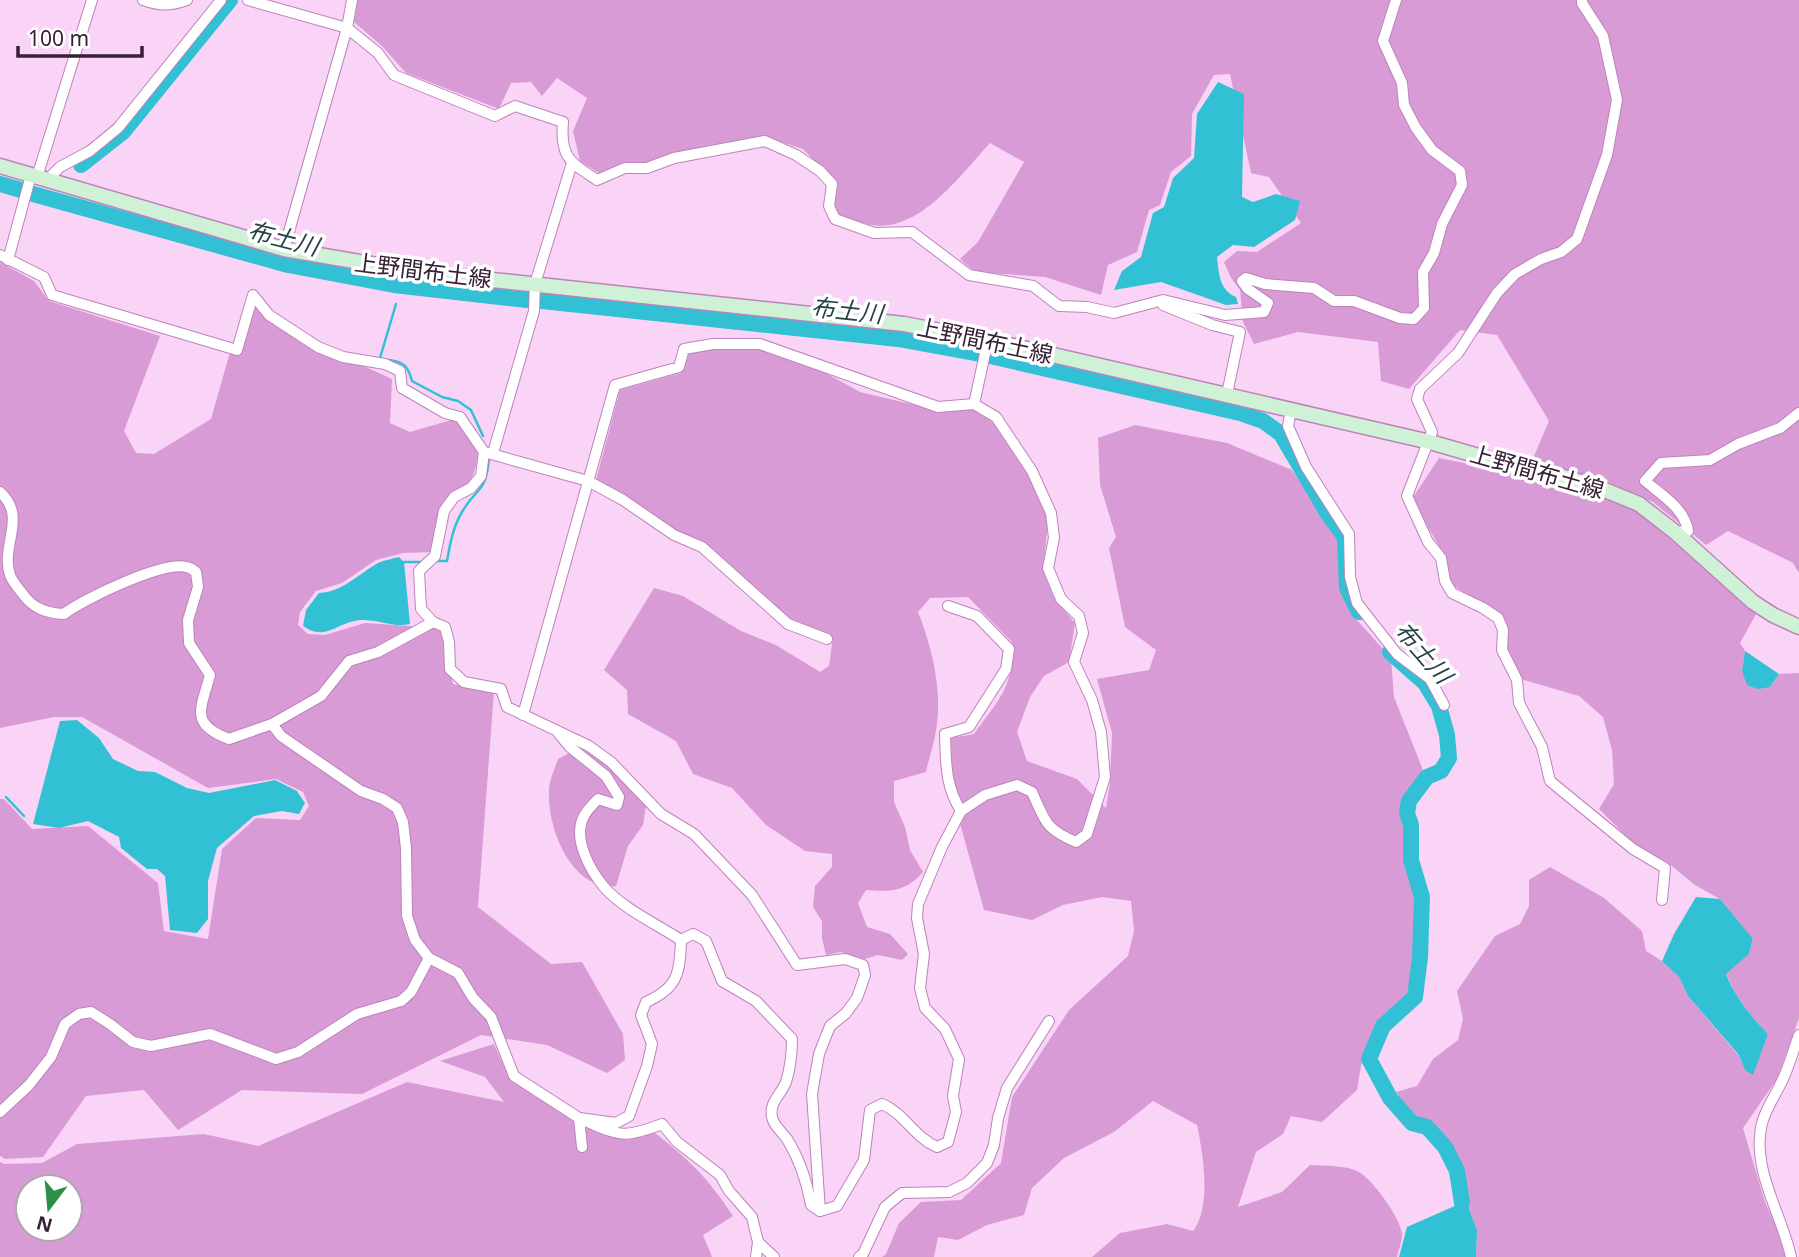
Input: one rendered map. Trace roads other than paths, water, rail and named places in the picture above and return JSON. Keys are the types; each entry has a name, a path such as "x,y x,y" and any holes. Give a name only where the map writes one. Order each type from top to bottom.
{"main road":[{"name":"上野間布土線","path":"0,166 284,249 418,272 904,324 988,340 1430,442 1595,486 1639,504 1675,532 1753,602 1799,627"}],"street":[{"path":"92,0 38,178 4,258 44,277 52,295 237,350 253,295 269,315 318,347 344,357 385,364 400,371 402,388 444,413 460,417 489,453 587,481 623,500 674,535 702,547 788,624 827,639"},
{"path":"143,0 160,6 187,0"},
{"path":"38,178 90,152 118,128 221,0"},
{"path":"248,0 347,28 378,53 394,75 495,116 515,106 562,122 561,143 572,163 597,180 625,168 647,168 674,158 765,141 796,155 820,171 832,184 829,206 835,219 874,233 912,232 969,275 1033,286 1059,306 1087,307 1114,313 1163,300 1224,315 1264,312 1268,303 1248,289 1242,281 1246,278 1265,284 1314,288 1334,302 1354,301 1400,318 1414,319 1424,308 1423,272 1434,253 1443,223 1462,185 1460,172 1432,150 1404,105 1402,83 1383,41 1396,0"},
{"path":"284,249 347,28 352,0"},
{"path":"1582,0 1603,36 1617,100 1607,155 1577,239 1561,252 1541,259 1515,274 1497,293 1458,353 1420,389 1417,399 1432,432 1407,496 1428,542 1441,558 1445,581 1452,593 1498,618 1503,630 1502,650 1517,680 1519,703 1542,747 1550,781 1633,849 1665,868 1662,900"},
{"path":"572,163 535,284 534,311 489,453 481,476 471,488 454,497 444,510 435,556 419,571 421,609 433,622 445,627 449,642 450,669 464,682 501,689 507,707 589,747 611,762 661,814 694,834 752,895 797,965 845,959 863,965 865,975 857,998 846,1013 830,1026 819,1054 812,1094 820,1211"},
{"path":"1149,305 1164,305 1212,325 1240,332 1227,394"},
{"path":"974,404 988,340"},
{"path":"523,715 615,385 679,367 684,349 713,344 760,344 937,407 974,404 996,418 1017,447 1032,471 1051,513 1054,538 1048,568 1061,599 1079,616 1083,633 1074,662 1092,700 1101,732 1105,777 1087,834 1076,842 1055,833 1044,818 1032,792 1017,785 985,795 961,811 942,847 918,904 917,918 924,954 920,988 925,1007 944,1029 959,1059 953,1096 956,1112 948,1142 937,1147 927,1142 893,1109 882,1104 870,1110 864,1160 837,1206 820,1211 811,1206 807,1181 800,1165 772,1119 772,1105 785,1085 792,1053 792,1039 756,1001 723,981 706,941 693,934 681,940"},
{"path":"1291,409 1288,426 1306,467 1349,534 1350,577 1357,603 1397,654 1430,679 1444,705"},
{"path":"1675,532 1688,531 1686,519 1645,481 1661,463 1710,460 1738,444 1780,428 1799,413"},
{"path":"0,492 9,500 13,514 8,556 10,575 26,599 45,612 64,614 78,603 148,572 185,566 196,572 198,587 188,620 189,643 210,675 200,713 203,725 213,733 229,739 272,724 321,696 349,661 378,652 433,622"},
{"path":"948,606 977,616 1009,649 1006,669 968,727 945,734 951,796 961,811"},
{"path":"272,724 281,736 361,790 397,808 403,822 406,848 407,916 415,940 429,958 458,973 473,998 491,1017 514,1076 579,1118 616,1135 638,1133 662,1124 677,1142 720,1175 729,1191 752,1217 758,1242 757,1257"},
{"path":"557,731 570,747 606,776 619,797 617,805 598,799 584,816 580,830 581,844 590,864 604,887 623,903 681,940"},
{"path":"579,1118 616,1123 628,1116 647,1066 652,1044 641,1015 646,1002 664,994 674,981 681,962 681,940"},
{"path":"0,1112 29,1085 51,1057 65,1024 79,1014 91,1012 133,1042 151,1046 210,1034 276,1059 298,1052 356,1014 401,1001 411,992 429,958"},
{"path":"859,1257 886,1207 902,1193 949,1192 967,1183 987,1163 994,1145 998,1118 1007,1088 1049,1021"},
{"path":"1791,1257 1787,1236 1771,1200 1759,1139 1763,1116 1782,1080 1799,1035"},
{"path":"579,1118 582,1147"},
{"path":"758,1242 774,1257"}],"water":[{"path":"1218,82 1244,94 1242,197 1253,202 1276,194 1300,201 1295,220 1254,247 1233,245 1217,257 1223,285 1236,297 1238,304 1226,305 1161,282 1114,290 1122,271 1141,257 1153,213 1164,207 1173,178 1194,158 1197,114"},
{"path":"399,557 404,562 410,624 360,620 325,632 303,626 306,610 319,593 336,589 378,563"},
{"path":"1745,651 1779,674 1770,687 1758,689 1747,685 1742,671"},
{"path":"77,720 99,738 113,759 138,771 155,772 187,788 209,793 275,780 297,791 305,803 299,814 282,811 254,816 217,848 208,881 208,919 197,933 170,930 165,876 157,869 147,869 121,848 119,837 88,821 59,828 33,824 60,721"},
{"path":"1696,897 1720,899 1753,939 1749,954 1726,974 1744,1006 1768,1034 1753,1075 1745,1070 1738,1054 1688,996 1679,977 1662,961"},
{"path":"1466,1201 1477,1230 1476,1257 1399,1257 1407,1227"}],"waterway":[{"path":"81,165 123,132 230,0"},
{"name":"布土川","path":"0,184 21,190"},
{"name":"布土川","path":"33,194 288,265 394,285 527,300"},
{"name":"布土川","path":"542,301 898,339 980,354"},
{"path":"380,358 396,304"},
{"name":"布土川","path":"990,356 1240,413 1263,421 1281,434 1328,514 1345,537 1347,588 1359,612"},
{"path":"389,360 405,366 412,381 442,397 458,401 471,410 483,436"},
{"path":"436,561 447,561 456,524 483,484 489,458"},
{"path":"404,562 422,562"},
{"name":"布土川","path":"1390,652 1425,683 1439,706 1447,735 1449,758 1441,771 1427,777 1409,801 1407,813 1411,825 1411,860 1422,897 1420,957 1415,997 1383,1026 1369,1059 1390,1098 1412,1123 1427,1127 1445,1147 1457,1171 1462,1203"},
{"path":"6,797 24,816"}]}
